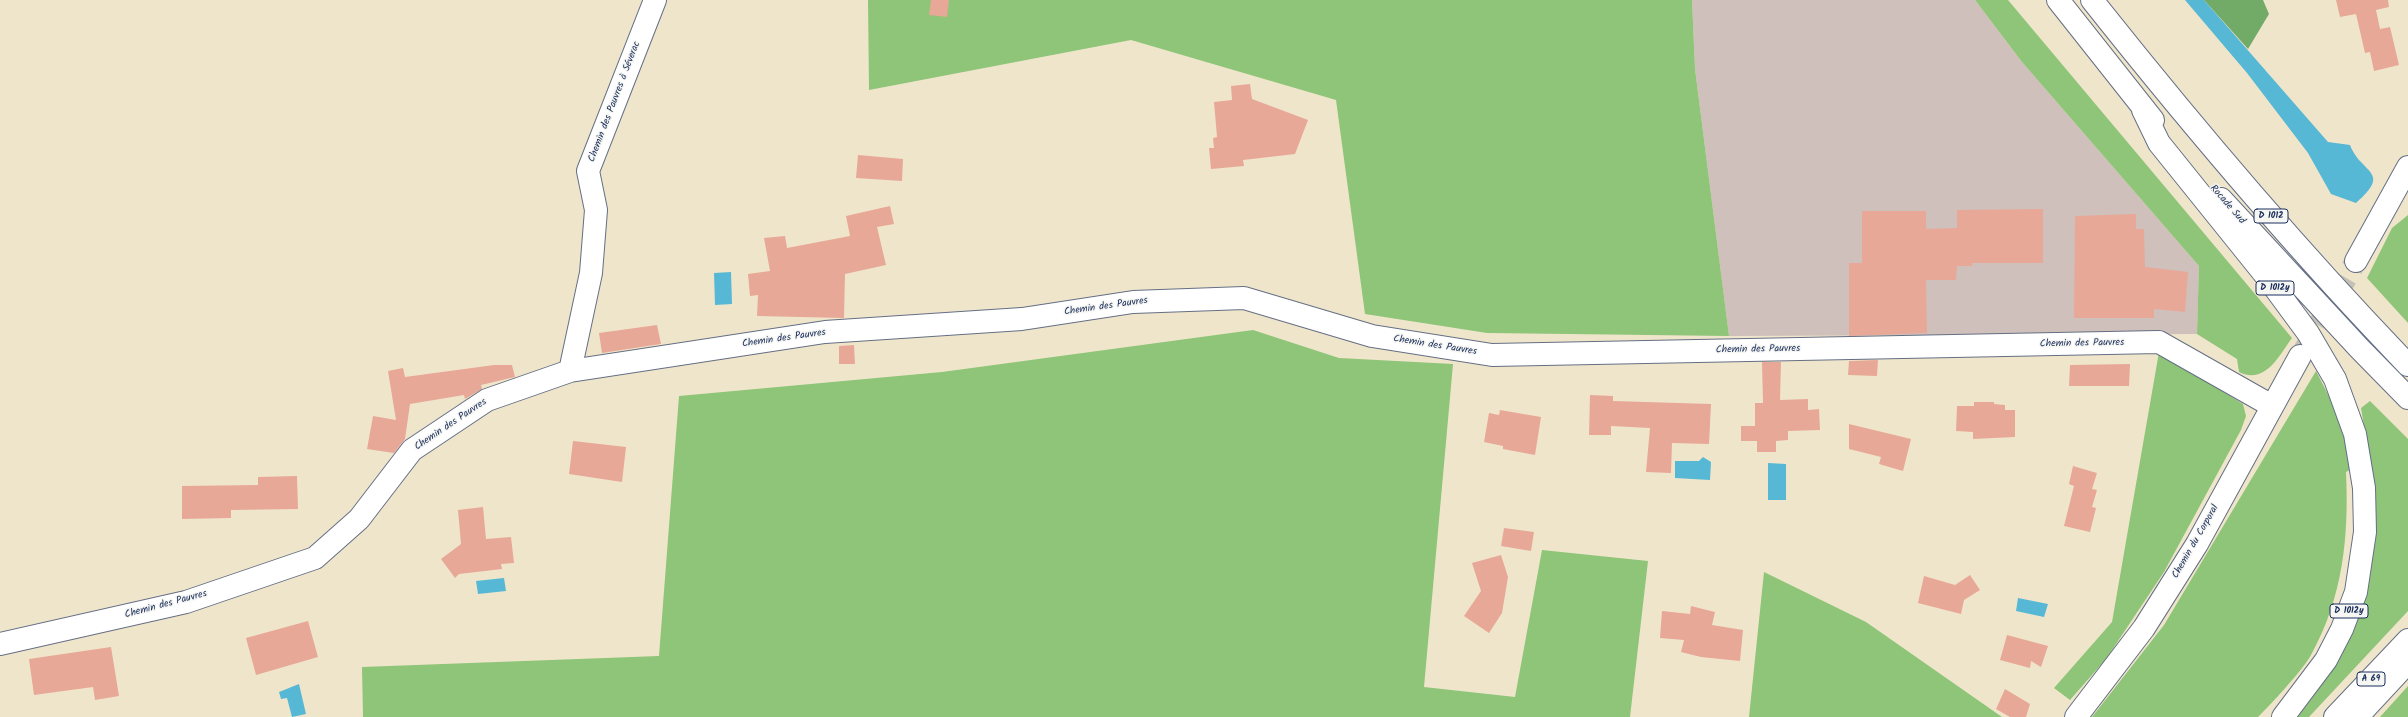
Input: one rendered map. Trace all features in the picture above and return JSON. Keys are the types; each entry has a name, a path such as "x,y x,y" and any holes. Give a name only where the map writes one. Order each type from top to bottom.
{"main road":[{"name":"Chemin des Pauvres à Séverac","path":"570,371 592,273 596,210 588,171 655,0"},
{"name":"Rocade Sud","path":"2058,0 2144,110 2240,220 2359,348 2408,398"},
{"name":"D 1012","path":"2092,0 2165,92 2269,214 2408,365"},
{"name":"D 1012y","path":"2144,110 2159,143 2266,276 2308,333 2335,379 2355,434 2364,488 2365,532 2356,592 2342,629 2326,660 2283,717"},
{"path":"2356,260 2406,176"},
{"name":"Chemin des Pauvres","path":"0,644 186,602 315,558 359,519 412,450 487,400 570,371 825,332 1022,320 1134,302 1244,298 1372,336 1492,355 2158,342 2272,406"},
{"path":"2381,337 2408,360"},
{"name":"Chemin du Corporal","path":"2076,717 2144,628 2197,544 2300,356"},
{"name":"A 69","path":"2335,717 2408,640"},
{"name":"A 69","path":"2357,717 2408,662"}],"shaded area":[{"path":"1692,0 1975,0 2022,62 2199,266 2197,334 1729,336 1695,69"}],"green space":[{"path":"868,0 1692,0 1695,69 1729,336 1487,333 1365,314 1336,100 1131,40 869,90"},
{"path":"1975,0 2008,0 2292,338 2276,360 2264,372 2256,375 2248,375 2239,372 2237,359 2197,334 2199,266 2022,62"},
{"path":"2204,0 2263,0 2269,14 2248,49"},
{"path":"2408,215 2408,323 2367,278 2392,228"},
{"path":"1253,330 1339,358 1453,364 1424,687 1515,697 1542,550 1648,561 1630,717 363,717 362,667 659,656 679,396 942,372"},
{"path":"2159,352 2243,404 2246,416 2241,430 2164,572 2106,659 2070,700 2054,688 2112,622"},
{"path":"2316,371 2341,420 2353,468 2346,472 2347,496 2345,543 2337,589 2322,633 2307,662 2258,717 2092,717 2164,625"},
{"path":"2370,401 2408,439 2408,611 2309,717 2295,717 2357,620 2371,570 2375,518 2371,467 2361,408"},
{"path":"1764,572 1866,622 2002,717 1749,717"},
{"path":"2408,686 2408,717 2380,717"}],"water":[{"path":"2185,0 2204,0 2328,142 2350,145 2355,155 2371,173 2373,178 2372,185 2367,193 2356,203 2331,194 2308,153 2247,73"},
{"path":"731,272 732,304 715,305 714,273"},
{"path":"1703,457 1711,462 1710,480 1675,478 1675,461 1699,461"},
{"path":"1768,463 1786,464 1786,500 1768,500"},
{"path":"504,578 506,591 478,594 476,581"},
{"path":"2018,598 2048,604 2044,617 2016,611"},
{"path":"299,684 306,714 292,717 287,698 281,699 279,692"}],"building":[{"path":"931,0 949,0 947,17 929,15"},
{"path":"2336,0 2388,0 2389,7 2376,10 2380,29 2390,27 2399,65 2374,71 2370,52 2365,53 2356,14 2340,17"},
{"path":"1250,84 1252,99 1308,120 1295,154 1243,160 1244,166 1211,169 1209,148 1214,148 1213,138 1217,137 1214,102 1232,100 1231,86"},
{"path":"858,155 903,159 902,181 856,178"},
{"path":"890,206 894,224 877,227 886,265 845,274 844,318 757,316 758,295 750,296 748,274 770,271 764,238 785,236 787,248 850,236 846,216"},
{"path":"2043,209 2043,263 1972,263 1972,266 1957,266 1956,280 1926,280 1927,333 1849,336 1849,263 1862,263 1862,211 1926,211 1926,229 1957,228 1957,210"},
{"path":"2136,214 2136,229 2144,229 2145,267 2188,272 2185,312 2154,309 2154,318 2074,318 2075,216"},
{"path":"657,325 661,344 602,353 599,333"},
{"path":"854,345 855,364 839,364 839,346"},
{"path":"1878,360 1877,376 1848,375 1849,361"},
{"path":"1762,362 1781,362 1780,400 1808,399 1808,410 1819,409 1820,430 1788,431 1788,440 1776,441 1776,452 1757,452 1757,441 1741,441 1741,426 1755,426 1755,403 1763,403"},
{"path":"2130,364 2129,386 2069,386 2070,365"},
{"path":"494,365 512,365 515,377 481,385 482,389 465,399 464,395 410,404 405,439 394,453 367,449 373,416 396,420 388,371 403,368 405,377"},
{"path":"1590,395 1613,396 1613,401 1711,404 1709,444 1672,443 1671,473 1646,472 1650,428 1611,426 1611,435 1589,435"},
{"path":"1974,402 1994,402 1994,404 2005,405 2005,410 2015,410 2015,437 1973,439 1973,432 1956,431 1957,406 1974,406"},
{"path":"1500,410 1541,417 1535,455 1503,449 1503,446 1484,442 1489,413 1499,415"},
{"path":"1849,424 1911,439 1903,471 1879,464 1881,457 1849,449"},
{"path":"573,441 626,447 622,482 569,474"},
{"path":"2073,466 2097,473 2092,489 2097,490 2092,507 2096,508 2090,532 2064,526 2074,486 2069,484"},
{"path":"297,476 298,509 231,510 231,518 182,519 182,486 258,485 258,477"},
{"path":"483,507 486,539 511,537 514,563 501,564 502,569 459,574 455,578 441,559 461,544 458,510"},
{"path":"1504,528 1534,532 1531,551 1501,546"},
{"path":"1501,555 1508,577 1502,613 1489,633 1464,616 1481,591 1472,563"},
{"path":"1970,575 1980,590 1964,600 1961,614 1918,603 1924,576 1955,585"},
{"path":"1691,606 1715,612 1712,625 1743,630 1740,661 1701,657 1681,652 1684,640 1660,638 1662,611 1690,614"},
{"path":"308,621 318,657 256,675 246,638"},
{"path":"2007,635 2048,646 2041,667 2031,661 2030,668 2000,660"},
{"path":"111,647 119,696 95,700 93,687 34,695 29,659"},
{"path":"2005,689 2030,704 2026,717 2010,717 1996,709"}],"tunnel":[{"path":"2302,354 2356,261"}]}
